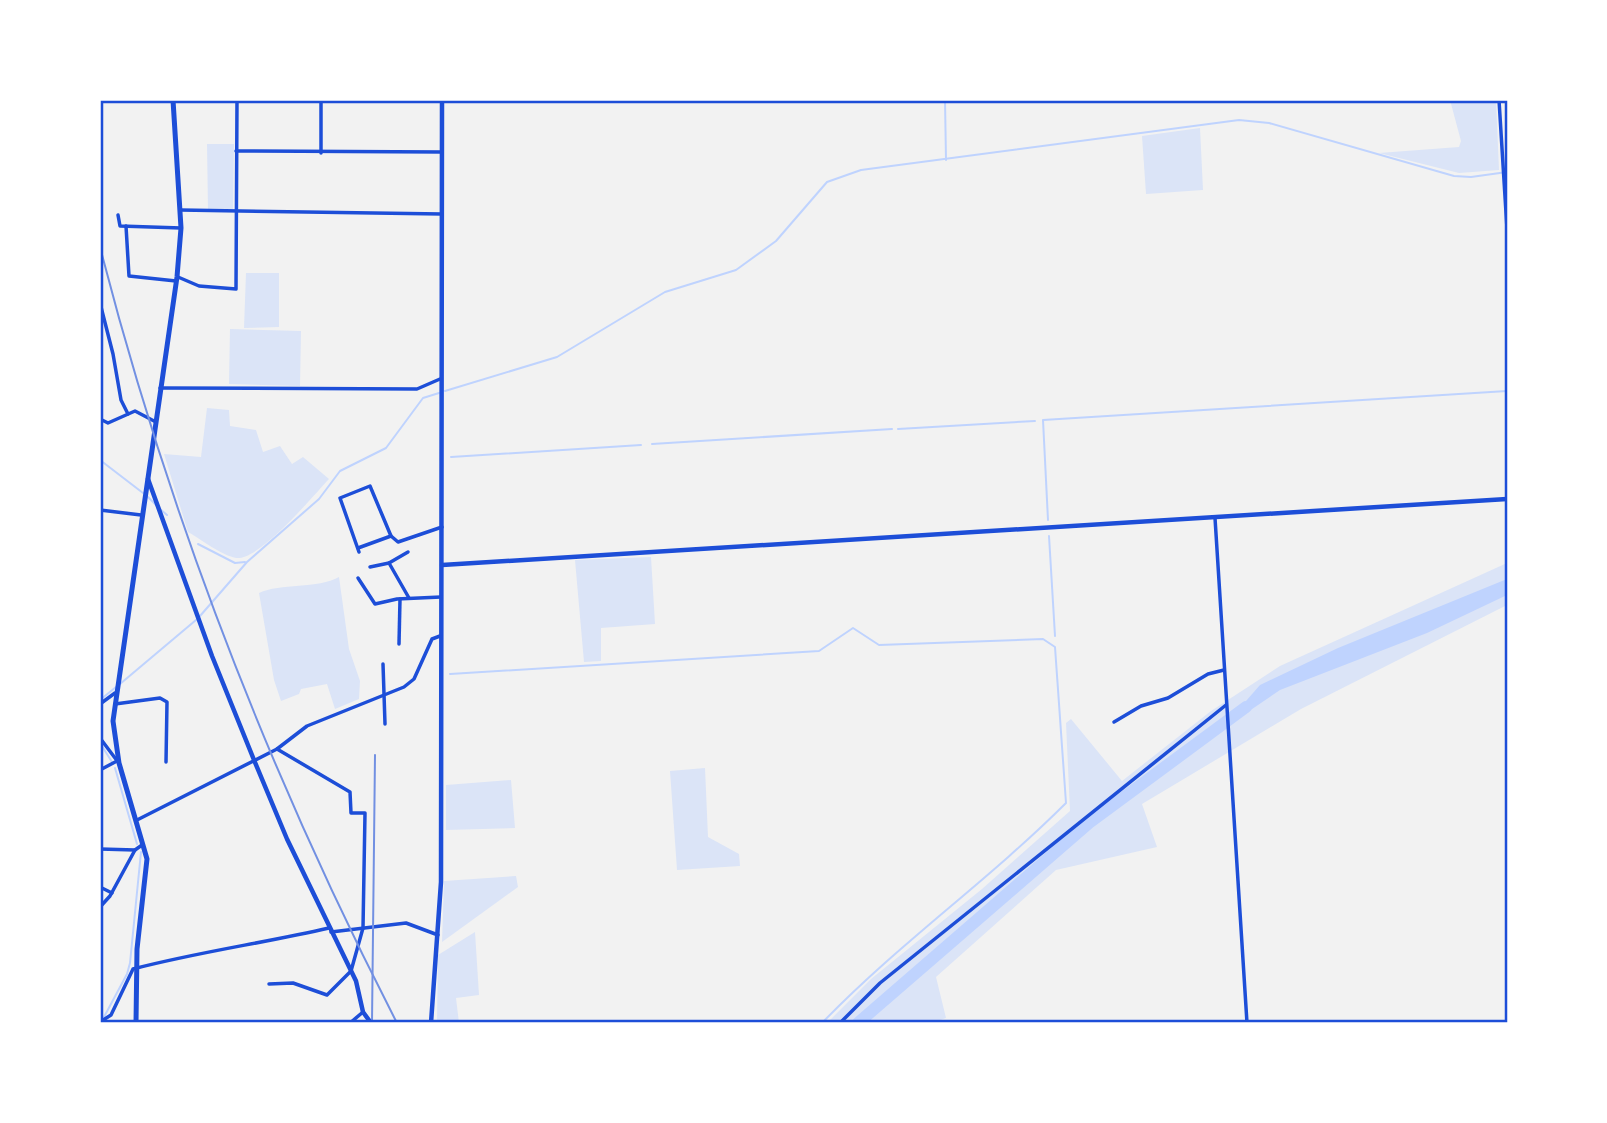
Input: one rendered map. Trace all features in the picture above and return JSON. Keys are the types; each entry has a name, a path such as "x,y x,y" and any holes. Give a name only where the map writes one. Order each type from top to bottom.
{"main road":[{"path":"136,1023 137,968 146,859 144,844 118,762 114,704 176,279 181,228 173,100"}],"street":[{"path":"126,226 129,276 176,279 199,286 236,289 237,100"},
{"path":"321,100 321,153"},
{"path":"431,1023 441,882 442,100"},
{"path":"1499,100 1507,229"},
{"path":"236,152 442,152"},
{"path":"180,210 237,213 442,214"},
{"path":"118,215 120,226 181,228"},
{"path":"100,303 121,400 128,414"},
{"path":"160,388 417,389 440,381"},
{"path":"100,419 108,423 135,411 154,421"},
{"path":"146,476 212,656 254,760 351,971 361,995 363,1012 371,1023"},
{"path":"391,536 358,550 340,498 370,486 391,536 398,542 442,527"},
{"path":"442,565 1507,499"},
{"path":"100,510 141,515"},
{"path":"1215,518 1247,1023"},
{"path":"370,567 389,563 408,552"},
{"path":"389,563 409,598"},
{"path":"358,578 375,604 409,598 441,597"},
{"path":"399,644 400,599"},
{"path":"137,820 277,749 307,726 338,711 384,696 414,679 432,639 440,636"},
{"path":"383,664 385,724"},
{"path":"1114,722 1141,706 1168,698 1208,674 1224,670"},
{"path":"100,704 115,694"},
{"path":"114,704 160,698 167,702 166,761"},
{"path":"840,1023 880,983 1226,705"},
{"path":"100,738 118,762 100,770"},
{"path":"269,984 293,983 327,995 351,971 363,928 365,813 351,813 350,792 277,749"},
{"path":"100,907 112,893 135,850 144,844"},
{"path":"100,850 135,850"},
{"path":"100,887 112,893"},
{"path":"100,1022 111,1015 133,969 211,949 330,930 405,923 438,934"},
{"path":"350,1023 363,1012"}],"shaded area":[{"path":"1450,100 1496,100 1499,170 1459,173 1379,153 1459,147 1461,141"},
{"path":"1200,128 1203,190 1146,194 1142,136"},
{"path":"207,144 234,144 233,209 208,210"},
{"path":"246,273 279,273 279,327 244,328"},
{"path":"230,329 301,331 300,386 229,384"},
{"path":"207,408 229,410 230,426 256,430 263,452 280,446 292,464 303,457 329,479 271,539 246,556 230,556 188,532 164,454 201,457"},
{"path":"651,557 655,624 601,628 601,661 584,662 575,560"},
{"path":"1507,563 1507,605 1301,709 1142,804 1157,847 1056,870 936,977 946,1018 930,1023 827,1023 871,979 982,889 1070,811 1066,723 1071,719 1122,781 1211,711 1280,666"},
{"path":"339,577 349,649 360,681 359,699 335,709 327,684 301,689 299,694 281,701 274,680 259,593 321,583"},
{"path":"705,768 708,837 739,854 740,866 677,870 670,771"},
{"path":"511,780 515,828 446,830 446,785"},
{"path":"516,876 518,887 442,942 444,881"},
{"path":"475,932 479,995 456,998 459,1023 437,1023 438,955"}],"water":[{"path":"1507,579 1507,595 1427,633 1280,690 1233,722 1232,717 1260,685 1338,648"}],"waterway":[{"path":"945,100 946,160"},
{"path":"445,391 557,357 665,292 736,270 776,241 827,182 861,170 1239,120 1269,123 1454,176 1471,177 1507,172"},
{"path":"1048,520 1043,420 1507,391"},
{"path":"200,616 247,562 319,499 340,471 386,448 423,398 439,393"},
{"path":"898,429 1035,421"},
{"path":"652,444 892,429"},
{"path":"451,457 641,445"},
{"path":"100,460 143,493"},
{"path":"148,497 156,505"},
{"path":"160,509 167,515"},
{"path":"1049,536 1055,636"},
{"path":"198,544 235,563 245,562"},
{"path":"120,684 196,620"},
{"path":"450,674 819,651 853,628 879,645 1043,639 1055,647 1066,803 1006,859 881,966 822,1023"},
{"path":"100,700 116,687"},
{"path":"858,1023 1089,823 1246,707"},
{"path":"100,743 112,762"},
{"path":"115,768 137,844"},
{"path":"100,1019 104,1017 130,963 141,852"}],"railway":[{"path":"100,247 158,447 227,643 265,740 307,835 397,1023"},
{"path":"372,1023 375,755"}]}
